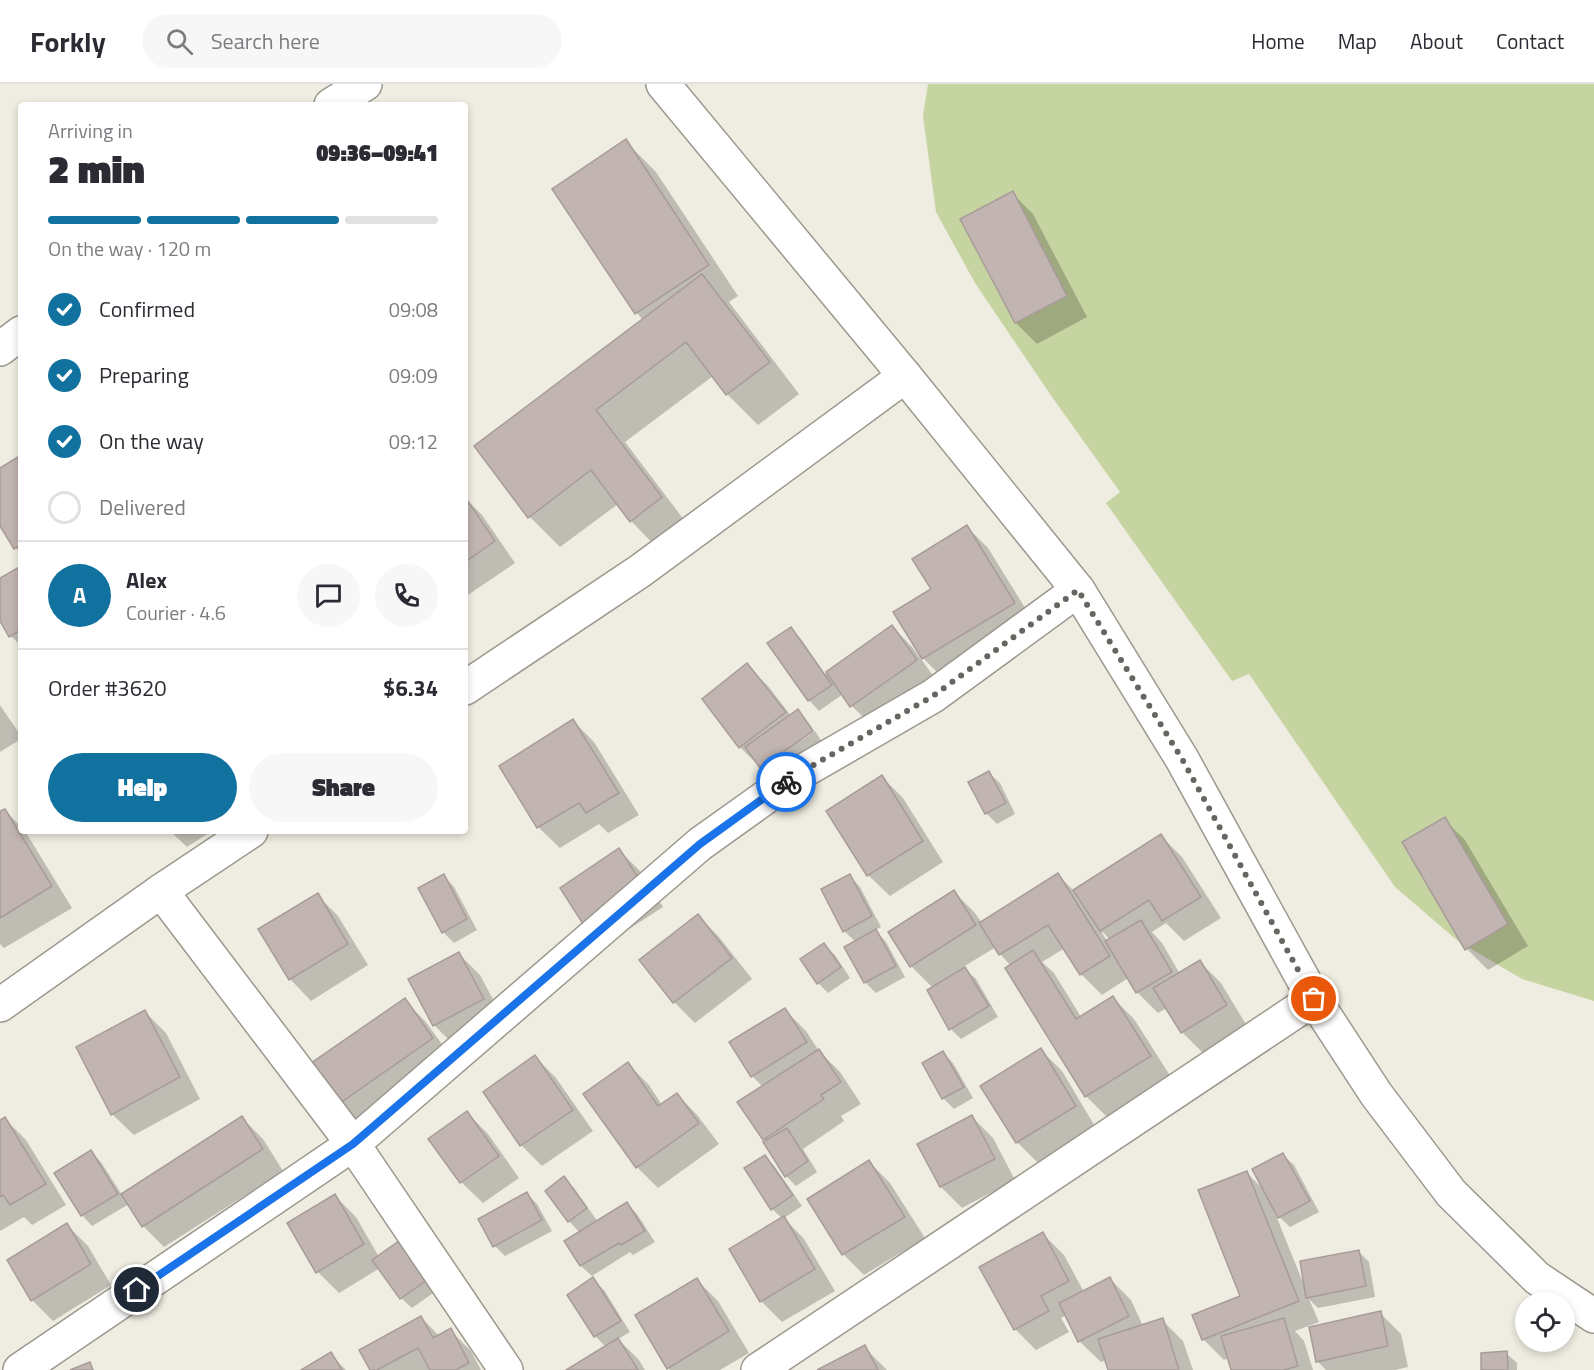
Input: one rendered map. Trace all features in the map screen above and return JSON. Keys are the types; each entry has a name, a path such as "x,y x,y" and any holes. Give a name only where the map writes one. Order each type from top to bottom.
{"street":[{"path":"336,102 365,84"},
{"path":"663,84 905,376 1078,590 1182,759 1314,999 1376,1094 1450,1193 1537,1278 1594,1316"},
{"path":"0,349 18,335"},
{"path":"468,686 640,571 905,376"},
{"path":"20,1370 353,1144 700,844 798,774 933,696 1078,590"},
{"path":"0,1005 161,891 246,834"},
{"path":"161,891 353,1144 506,1370"},
{"path":"758,1370 1314,999"}],"green space":[{"path":"928,84 1594,84 1594,1001 1522,979 1458,941 1395,887 1249,674 1232,681 1106,503 1120,492 975,283 936,212 923,116"}],"building":[{"path":"626,139 709,265 635,314 552,189"},
{"path":"1013,191 1067,296 1015,323 960,219"},
{"path":"702,274 770,362 726,395 686,342 596,410 662,497 630,522 591,470 528,518 474,446"},
{"path":"18,457 18,547 14,549 0,526 0,468"},
{"path":"468,501 495,541 468,560"},
{"path":"967,525 1015,603 922,659 893,612 931,589 912,559"},
{"path":"18,568 18,632 9,637 0,621 0,578"},
{"path":"892,625 917,660 850,707 826,672"},
{"path":"791,627 832,685 808,701 767,643"},
{"path":"747,663 786,712 739,748 702,699"},
{"path":"798,709 813,731 760,768 745,747"},
{"path":"573,719 619,793 586,813 579,803 537,828 499,766"},
{"path":"989,771 1006,803 985,814 968,782"},
{"path":"882,775 923,841 867,876 826,811"},
{"path":"5,809 18,834 20,834 52,886 0,918 0,811"},
{"path":"1445,817 1508,924 1465,950 1402,842"},
{"path":"1161,834 1201,897 1162,921 1149,900 1100,931 1073,890"},
{"path":"619,848 643,885 583,924 560,888"},
{"path":"1058,873 1110,956 1080,975 1048,925 999,955 979,923"},
{"path":"444,874 467,919 442,933 418,888"},
{"path":"850,874 872,916 843,932 821,889"},
{"path":"954,890 976,925 910,967 888,932"},
{"path":"318,893 348,944 289,980 258,929"},
{"path":"698,914 732,958 673,1003 639,960"},
{"path":"1141,920 1172,972 1136,993 1105,941"},
{"path":"876,929 896,966 864,983 844,947"},
{"path":"824,943 841,967 817,984 800,959"},
{"path":"1033,950 1076,1019 1113,996 1151,1056 1085,1097 1005,968"},
{"path":"459,952 484,999 433,1026 408,979"},
{"path":"1200,960 1227,1005 1181,1033 1153,988"},
{"path":"965,967 989,1006 949,1030 927,990"},
{"path":"405,998 433,1038 333,1108 304,1068"},
{"path":"785,1008 807,1042 751,1077 729,1042"},
{"path":"145,1010 180,1077 111,1115 76,1047"},
{"path":"1041,1048 1076,1106 1016,1143 980,1086"},
{"path":"819,1049 841,1082 821,1095 824,1099 763,1140 737,1102"},
{"path":"943,1051 964,1087 942,1099 922,1063"},
{"path":"535,1055 573,1110 520,1146 483,1092"},
{"path":"628,1062 658,1106 677,1093 699,1123 636,1168 583,1094"},
{"path":"467,1111 499,1156 460,1183 428,1139"},
{"path":"972,1115 995,1159 940,1187 917,1144"},
{"path":"242,1116 263,1149 142,1227 121,1194"},
{"path":"5,1117 46,1184 10,1205 3,1195 0,1197 0,1120"},
{"path":"787,1128 808,1161 785,1177 763,1142"},
{"path":"91,1150 118,1194 81,1216 54,1173"},
{"path":"1283,1153 1310,1201 1278,1218 1252,1169"},
{"path":"765,1155 793,1195 771,1210 744,1168"},
{"path":"869,1160 905,1217 842,1255 807,1199"},
{"path":"1247,1171 1299,1301 1202,1340 1192,1315 1240,1296 1198,1190"},
{"path":"564,1176 587,1208 568,1222 545,1191"},
{"path":"527,1192 542,1220 493,1247 478,1219"},
{"path":"335,1194 364,1244 316,1273 287,1223"},
{"path":"627,1202 645,1231 580,1266 564,1241"},
{"path":"784,1216 815,1269 760,1302 729,1249"},
{"path":"67,1223 91,1264 31,1301 7,1260"},
{"path":"1043,1232 1069,1281 1041,1296 1049,1311 1014,1330 979,1267"},
{"path":"406,1236 434,1275 400,1299 372,1260"},
{"path":"1359,1250 1366,1286 1306,1298 1300,1261"},
{"path":"593,1277 621,1321 594,1337 567,1295"},
{"path":"1110,1277 1129,1316 1078,1342 1059,1303"},
{"path":"697,1278 729,1331 667,1369 635,1315"},
{"path":"1381,1311 1388,1346 1316,1362 1309,1327"},
{"path":"421,1316 433,1338 451,1328 469,1363 456,1370 430,1370 418,1348 377,1370 370,1370 359,1350"},
{"path":"1163,1318 1179,1370 1108,1370 1098,1339"},
{"path":"1284,1318 1298,1366 1284,1370 1231,1370 1221,1336"},
{"path":"618,1338 638,1370 566,1370"},
{"path":"865,1345 878,1370 817,1370"},
{"path":"1507,1351 1508,1370 1481,1370 1481,1353"},
{"path":"331,1352 342,1370 301,1370"},
{"path":"90,1362 93,1370 70,1370"}],"way so far":[{"path":"786,782 933,696 1078,590 1182,759 1314,999"}],"route":[{"path":"137,1290 353,1144 700,844 786,782"}]}
